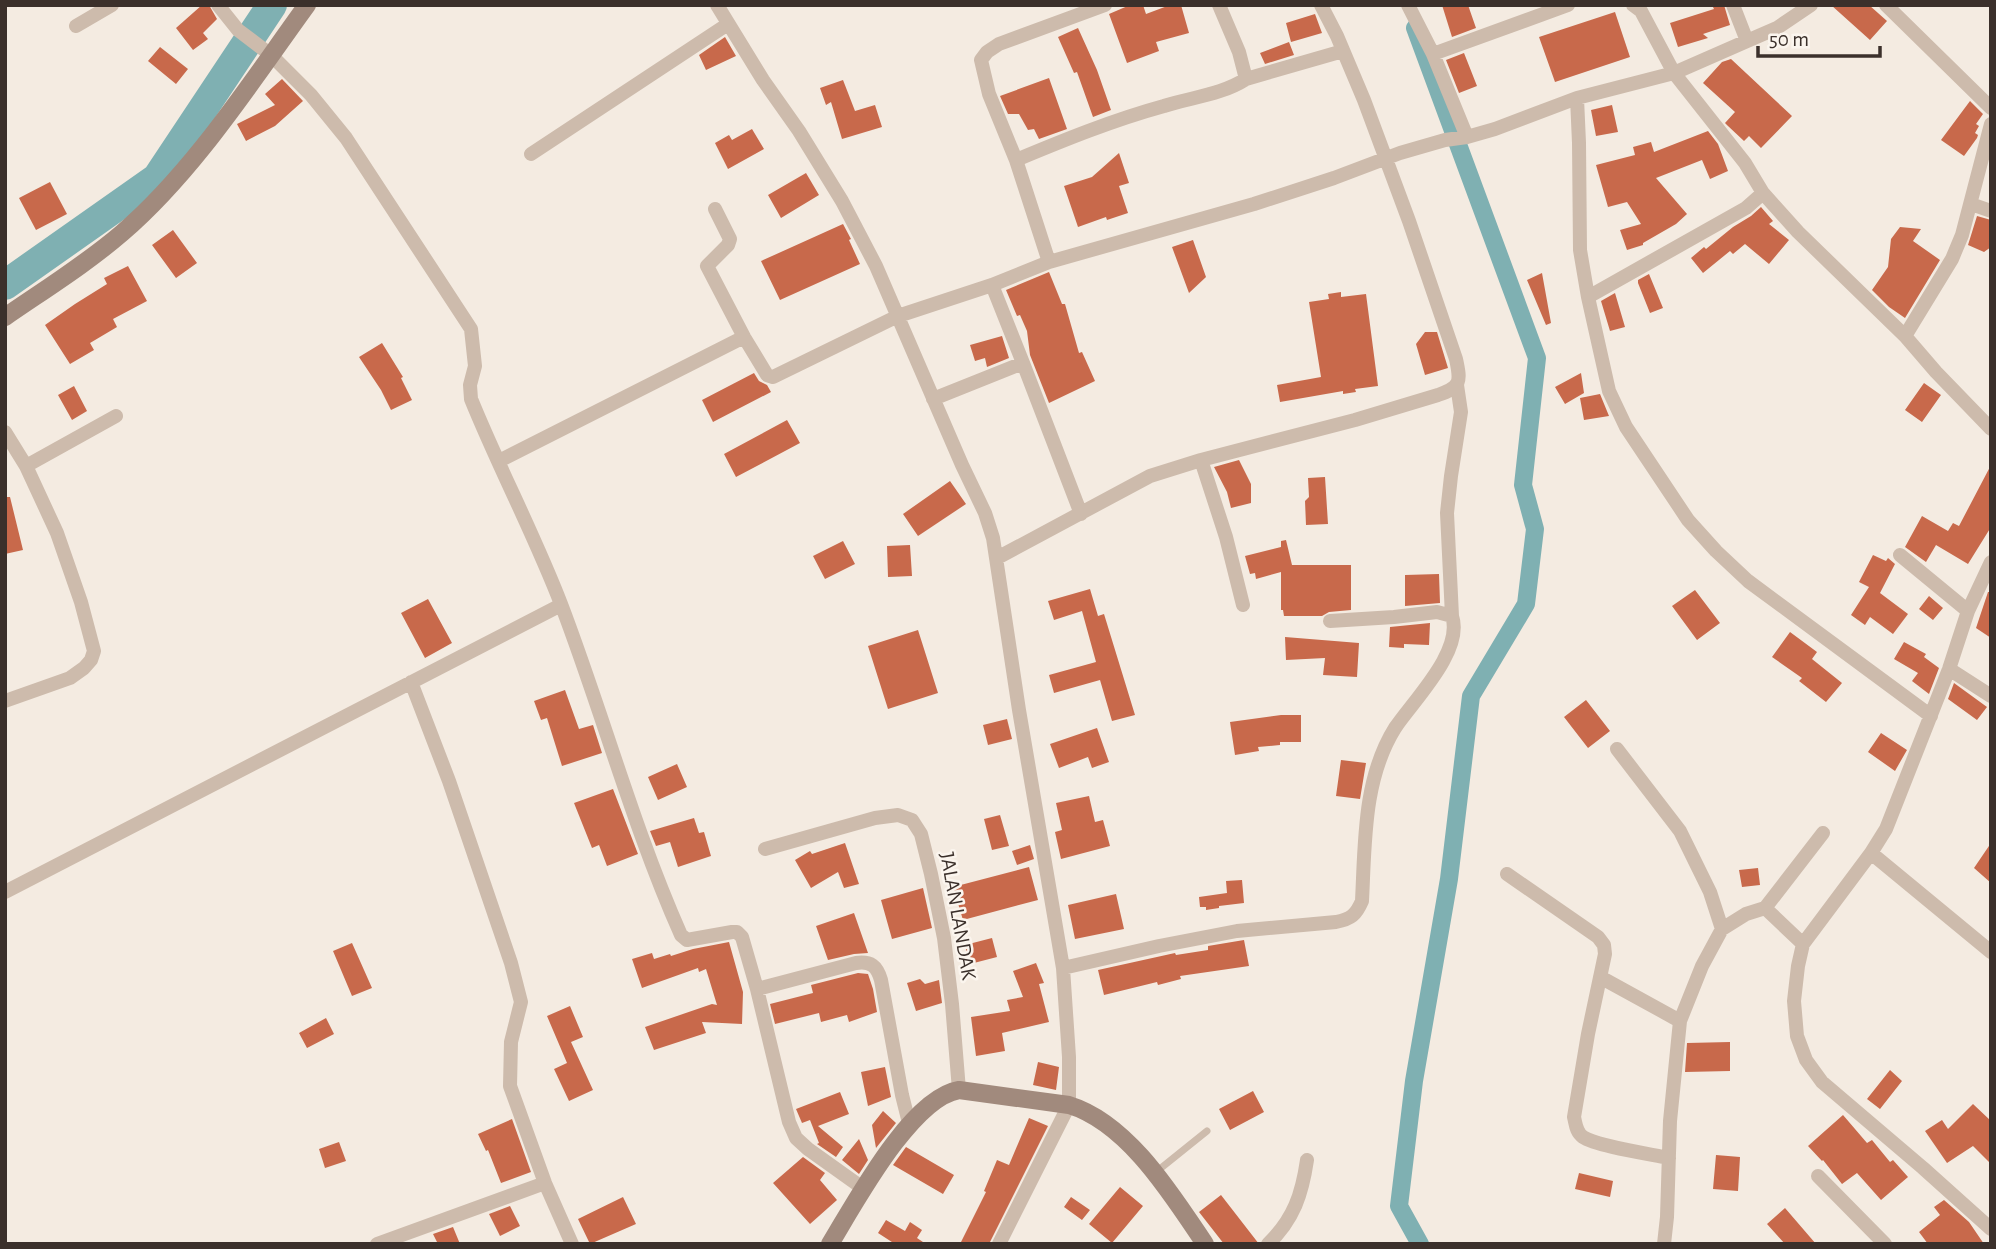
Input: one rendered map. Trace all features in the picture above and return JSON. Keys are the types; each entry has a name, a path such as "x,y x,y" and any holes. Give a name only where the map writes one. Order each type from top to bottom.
{"street":[{"path":"76,26 112,5"},
{"path":"218,5 242,33 267,52 311,95 345,138 471,328 475,366 470,385 471,399 561,605 632,811 681,935 687,940 737,932 742,937 789,1122 796,1138 864,1189"},
{"path":"5,317 122,234 155,202 232,108 267,52 307,5"},
{"path":"718,5 842,201 876,266 985,513 997,558 1017,696 1063,968 1069,1057 1069,1105 999,1244"},
{"path":"1049,262 1016,160 989,94 981,60 987,51 999,44 1105,5"},
{"path":"1219,5 1240,52 1246,79"},
{"path":"997,558 1150,476 1438,395 1457,385 1460,378 1456,359 1409,220 1364,100 1321,5"},
{"path":"1408,5 1433,54 1466,137"},
{"path":"1433,54 1568,5"},
{"path":"1633,5 1641,11 1675,73 1745,163 1763,193 1798,232 1905,336 1991,429"},
{"path":"1732,5 1747,41"},
{"path":"715,209 730,239 728,245 707,266 744,338 767,375 773,377 898,316 992,285 1049,262 1254,204 1400,153 1495,129 1577,98 1675,73 1777,28 1811,5"},
{"path":"1886,5 1991,108"},
{"path":"531,154 728,24"},
{"path":"1016,160 1108,123 1164,105 1232,88 1246,79 1343,51"},
{"path":"1577,98 1580,250 1609,391 1626,427 1688,520 1716,551 1748,581 1931,716"},
{"path":"1905,336 1952,259 1962,235 1991,124"},
{"path":"1588,297 1746,208 1763,193"},
{"path":"1971,204 1991,211"},
{"path":"992,285 1081,514"},
{"path":"499,461 744,338"},
{"path":"933,399 1023,363"},
{"path":"1063,968 1237,931 1336,922 1349,919 1357,913 1362,901 1371,793 1377,768 1395,729 1441,664 1452,641 1454,622 1447,513 1461,412 1457,385"},
{"path":"26,466 116,416"},
{"path":"5,432 26,466 57,533 81,602 94,651 91,660 70,678 5,701"},
{"path":"1201,460 1226,537 1243,605"},
{"path":"1900,555 1968,611"},
{"path":"1991,562 1968,611 1950,668 1886,829 1804,944 1798,966 1794,1001 1797,1036 1806,1060 1822,1082 1991,1229"},
{"path":"5,892 561,605"},
{"path":"1330,621 1437,612 1452,616"},
{"path":"1950,668 1991,696"},
{"path":"411,682 450,781 517,985 521,1002 511,1042 510,1086 545,1183 572,1244"},
{"path":"1618,749 1680,831 1710,892 1722,929"},
{"name":"JALAN LANDAK","path":"765,849 875,818 898,815 912,820 921,834 944,937 959,1090"},
{"path":"1664,1244 1670,1121 1680,1021 1702,966 1722,929 1746,914 1765,908 1823,832"},
{"path":"1871,853 1991,952"},
{"path":"1507,874 1598,937 1604,945 1605,954 1574,1117 1577,1131 1585,1138 1610,1146 1669,1158"},
{"path":"1765,908 1804,944"},
{"path":"757,989 856,963 873,964 881,980 909,1123"},
{"path":"1600,977 1680,1021"},
{"path":"830,1244 909,1123 938,1097 949,1091 959,1090 1080,1108 1111,1129 1156,1172 1205,1244"},
{"path":"1268,1244 1289,1219 1300,1198 1307,1160"},
{"path":"1818,1176 1885,1244"},
{"path":"377,1244 545,1183"}],"lane":[{"path":"1156,1172 1207,1131"}],"building":[{"path":"202,5 209,5 217,19 203,33 208,39 193,50 176,28"},
{"path":"1130,5 1143,5 1146,14 1170,5 1181,5 1189,33 1156,42 1159,51 1127,63 1109,14"},
{"path":"1442,5 1468,5 1476,28 1452,37"},
{"path":"1712,5 1724,5 1730,25 1703,34 1708,38 1678,47 1670,23 1714,9"},
{"path":"1831,5 1869,5 1887,21 1870,40"},
{"path":"1615,12 1630,57 1555,82 1539,37"},
{"path":"1315,14 1322,33 1291,42 1286,23"},
{"path":"1078,28 1111,110 1093,117 1077,72 1074,73 1058,37"},
{"path":"725,37 736,56 706,70 699,55"},
{"path":"1289,42 1294,55 1265,64 1260,53"},
{"path":"160,47 188,69 176,84 148,61"},
{"path":"1464,53 1477,86 1459,93 1446,60"},
{"path":"1731,59 1792,116 1761,148 1749,136 1744,141 1725,123 1735,112 1703,83 1722,62"},
{"path":"1049,78 1067,129 1039,139 1034,129 1028,130 1019,114 1008,114 1000,96"},
{"path":"282,79 303,101 275,126 246,141 237,124 275,105 265,94"},
{"path":"843,80 855,111 875,105 882,127 842,139 831,102 826,105 820,88"},
{"path":"1970,101 1983,114 1976,124 1979,126 1975,133 1977,138 1964,156 1941,140"},
{"path":"1612,105 1618,132 1596,136 1591,110"},
{"path":"752,129 764,149 728,169 715,143 729,135 732,140"},
{"path":"1708,131 1718,144 1728,171 1710,179 1702,160 1656,178 1687,214 1643,245 1627,250 1620,230 1641,224 1627,202 1608,207 1596,165 1635,155 1633,147 1651,142 1654,152"},
{"path":"1119,153 1129,183 1119,186 1128,213 1078,227 1064,186 1092,177"},
{"path":"806,173 819,195 781,218 768,195"},
{"path":"50,182 67,214 36,230 19,198"},
{"path":"1761,207 1773,221 1769,224 1789,240 1769,264 1745,244 1733,254 1730,251 1703,273 1691,258"},
{"path":"1977,216 1991,220 1991,247 1984,252 1968,245"},
{"path":"843,224 860,264 780,300 761,261"},
{"path":"1900,227 1921,229 1913,241 1940,260 1905,318 1872,290 1888,267 1891,239"},
{"path":"173,230 197,263 176,278 152,245"},
{"path":"1193,240 1206,277 1189,293 1172,247"},
{"path":"128,266 147,301 113,319 117,327 90,343 94,350 70,364 45,325 107,284 104,278"},
{"path":"1049,272 1062,304 1065,304 1079,353 1082,352 1095,381 1049,403 1030,355 1027,331 1006,290"},
{"path":"1542,273 1551,323 1546,325 1527,280"},
{"path":"1649,274 1663,308 1650,313 1638,283 1638,280"},
{"path":"1341,292 1341,297 1366,294 1378,386 1355,389 1356,392 1343,394 1343,391 1280,402 1277,385 1321,377 1309,302 1329,299 1328,294"},
{"path":"1615,293 1625,327 1610,331 1601,301"},
{"path":"1425,332 1437,332 1448,368 1425,375 1416,344"},
{"path":"1002,336 1009,358 987,367 985,358 975,361 970,345"},
{"path":"382,343 403,377 401,378 412,400 391,410 359,357"},
{"path":"754,373 771,392 713,422 702,400"},
{"path":"1581,373 1584,393 1565,404 1555,387"},
{"path":"1924,383 1941,395 1922,422 1905,410"},
{"path":"74,386 87,411 72,420 58,395"},
{"path":"1600,394 1609,416 1584,420 1580,398"},
{"path":"787,420 800,443 736,477 724,454"},
{"path":"1239,460 1251,484 1251,503 1231,508 1227,492 1214,467"},
{"path":"1991,465 1991,527 1968,564 1936,545 1926,562 1905,547 1922,516 1948,531 1953,523 1959,526"},
{"path":"1325,477 1328,524 1306,525 1308,478"},
{"path":"950,481 966,504 918,536 903,514"},
{"path":"5,497 10,497 23,550 5,554"},
{"path":"1286,540 1292,565 1351,565 1351,610 1329,612 1322,616 1284,616 1281,610 1281,572 1256,579 1255,573 1250,574 1245,556 1281,547 1281,541"},
{"path":"843,541 855,564 825,579 813,556"},
{"path":"910,545 912,576 888,577 887,546"},
{"path":"1873,555 1886,561 1888,558 1895,564 1880,593 1908,614 1893,634 1870,617 1865,625 1851,615 1869,587 1859,582"},
{"path":"1439,574 1440,603 1405,606 1405,575"},
{"path":"1090,589 1098,616 1104,614 1135,715 1112,721 1100,680 1054,693 1049,675 1096,662 1082,611 1054,620 1048,601"},
{"path":"1695,590 1720,623 1697,640 1672,606"},
{"path":"1988,592 1991,592 1991,638 1976,628"},
{"path":"1929,596 1943,608 1933,620 1919,609"},
{"path":"428,599 452,643 425,658 401,613"},
{"path":"1430,623 1429,645 1404,644 1404,648 1389,647 1390,627"},
{"path":"918,630 938,693 888,709 868,646"},
{"path":"1790,632 1817,652 1812,659 1842,683 1826,702 1799,681 1802,678 1772,657"},
{"path":"1285,637 1359,643 1357,677 1323,675 1325,658 1286,660"},
{"path":"1904,642 1926,654 1924,657 1939,668 1929,694 1912,681 1918,673 1894,659"},
{"path":"1954,683 1987,707 1977,720 1948,699"},
{"path":"565,690 579,729 593,725 602,753 562,766 547,718 541,720 534,701"},
{"path":"1586,700 1610,731 1588,748 1564,717"},
{"path":"1301,715 1301,742 1280,742 1280,745 1258,747 1259,751 1235,755 1230,722"},
{"path":"1007,719 1012,739 988,745 983,725"},
{"path":"1097,728 1109,762 1092,768 1088,757 1059,768 1050,744"},
{"path":"1881,733 1907,750 1895,771 1868,752"},
{"path":"1341,760 1366,763 1360,799 1336,796"},
{"path":"677,764 687,787 658,800 648,777"},
{"path":"613,789 638,854 607,866 599,845 592,848 574,803"},
{"path":"1089,796 1095,822 1103,820 1110,846 1061,859 1055,832 1062,830 1056,803"},
{"path":"1000,815 1009,846 992,850 984,819"},
{"path":"694,818 699,833 704,832 711,856 678,867 670,842 656,846 650,831"},
{"path":"845,843 859,884 844,888 838,872 811,888 795,860 810,851 812,854"},
{"path":"1991,843 1991,883 1974,868"},
{"path":"1030,845 1034,859 1017,865 1012,851"},
{"path":"1029,867 1038,900 963,920 953,887"},
{"path":"1758,868 1760,885 1742,887 1739,870"},
{"path":"1242,880 1244,903 1206,910 1206,907 1200,907 1199,897 1227,893 1226,881"},
{"path":"923,888 932,928 892,939 881,900"},
{"path":"1116,894 1124,929 1075,939 1068,905"},
{"path":"854,913 868,953 828,960 816,926"},
{"path":"992,938 997,957 970,964 965,945"},
{"path":"1244,940 1249,966 1180,976 1181,979 1158,985 1157,982 1104,995 1098,970 1175,953 1208,950 1208,946"},
{"path":"729,942 743,992 742,1024 702,1022 706,1033 654,1050 645,1027 712,1004 717,1005 706,969 699,972 698,968 642,988 632,959 652,953 654,959"},
{"path":"352,943 372,988 352,996 333,951"},
{"path":"1036,963 1044,983 1039,984 1049,1022 1002,1033 1005,1051 976,1056 971,1017 1010,1011 1007,1000 1023,997 1013,971"},
{"path":"858,973 868,974 877,1012 849,1022 847,1015 821,1022 819,1013 775,1024 770,1004 813,993 811,985"},
{"path":"920,979 925,984 939,980 942,1003 916,1011 907,983"},
{"path":"570,1006 583,1037 571,1042 593,1090 569,1101 554,1069 567,1063 547,1016"},
{"path":"326,1018 334,1034 307,1048 299,1033"},
{"path":"1730,1042 1730,1071 1685,1072 1687,1043"},
{"path":"1038,1062 1059,1067 1056,1090 1033,1085"},
{"path":"885,1067 891,1097 868,1106 861,1072"},
{"path":"1890,1070 1902,1081 1880,1109 1867,1099"},
{"path":"1253,1091 1264,1112 1230,1130 1219,1109"},
{"path":"840,1092 849,1114 818,1126 843,1147 836,1157 817,1144 819,1143 810,1120 802,1123 796,1109"},
{"path":"1973,1104 1991,1121 1991,1164 1973,1146 1947,1163 1925,1131 1942,1120 1948,1129"},
{"path":"883,1111 896,1123 876,1148 872,1125"},
{"path":"1843,1115 1867,1143 1872,1140 1890,1162 1893,1160 1908,1177 1881,1200 1857,1173 1842,1184 1808,1146"},
{"path":"1029,1118 1048,1126 989,1244 960,1244 986,1192 984,1191 997,1160 1009,1165"},
{"path":"512,1119 531,1172 501,1183 488,1150 486,1151 478,1134"},
{"path":"859,1139 868,1160 859,1174 842,1160"},
{"path":"339,1142 346,1161 325,1168 319,1149"},
{"path":"906,1147 954,1175 943,1194 893,1165"},
{"path":"1716,1155 1740,1157 1738,1191 1713,1189"},
{"path":"803,1157 825,1173 820,1180 837,1200 810,1224 773,1183"},
{"path":"1579,1173 1613,1181 1610,1197 1575,1189"},
{"path":"1120,1187 1143,1206 1112,1243 1089,1224"},
{"path":"1221,1195 1259,1244 1224,1244 1199,1212"},
{"path":"623,1197 636,1224 590,1244 578,1219"},
{"path":"1071,1197 1090,1210 1082,1220 1064,1207"},
{"path":"1944,1200 1969,1222 1984,1244 1928,1244 1919,1232 1940,1215 1934,1207"},
{"path":"510,1206 520,1226 500,1236 489,1214"},
{"path":"1785,1208 1816,1244 1785,1244 1767,1224"},
{"path":"886,1220 905,1231 910,1222 922,1230 917,1238 926,1244 895,1244 878,1233"},
{"path":"453,1227 460,1244 438,1244 433,1234"}],"waterway":[{"path":"5,285 157,178 272,5"},
{"path":"1415,28 1537,358 1523,485 1535,529 1526,604 1471,696 1449,879 1414,1081 1399,1206 1420,1244"}]}
